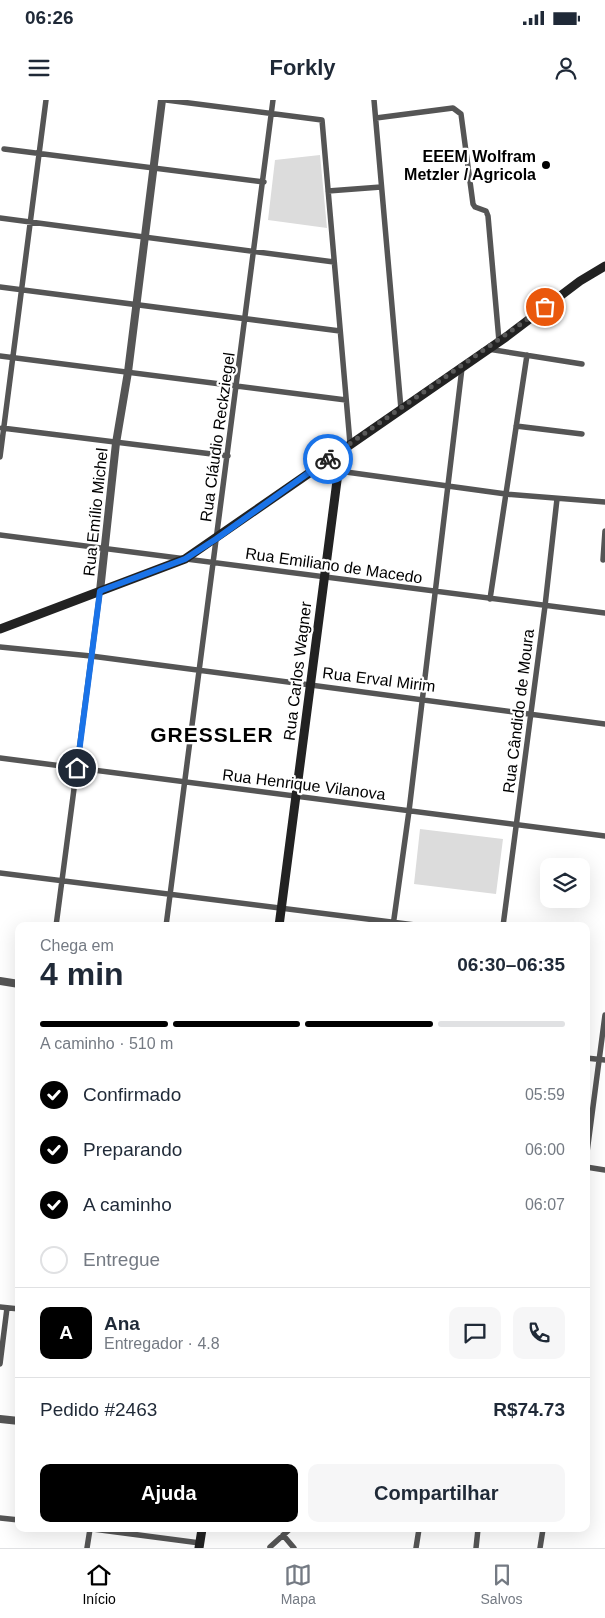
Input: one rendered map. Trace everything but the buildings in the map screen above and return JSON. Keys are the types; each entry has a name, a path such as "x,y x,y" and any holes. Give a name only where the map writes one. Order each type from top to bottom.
{"main road":[{"path":"0,629 185,559 499,341 580,281 605,266"},
{"name":"Rua Carlos Wagner","path":"280,922 341,450"},
{"path":"199,1545 201,1532"}],"street":[{"path":"0,457 2,428 13,358 46,100"},
{"path":"164,100 322,120 350,444"},
{"name":"Rua Emílio Michel","path":"57,922 92,656 116,443 128,372 164,100"},
{"name":"Rua Cláudio Reckziegel","path":"167,922 216,539 238,386 273,100"},
{"path":"374,100 400,408"},
{"path":"376,118 453,108 458,110 462,120 472,204 486,211 488,216 499,341"},
{"path":"4,149 264,182"},
{"path":"328,191 381,187"},
{"path":"0,218 334,262"},
{"path":"0,287 340,331"},
{"path":"487,349 582,364"},
{"path":"490,599 527,355"},
{"path":"0,356 346,400"},
{"path":"393,922 423,699 462,366"},
{"path":"516,426 582,434"},
{"path":"2,428 228,456"},
{"path":"315,468 506,494 605,502"},
{"name":"Rua Cândido de Moura","path":"504,922 545,606 557,499"},
{"path":"603,560 605,531"},
{"name":"Rua Emiliano de Macedo","path":"0,536 605,613"},
{"name":"Rua Erval Mirim","path":"0,647 92,656 605,724"},
{"name":"Rua Henrique Vilanova","path":"0,758 605,836"},
{"path":"0,873 282,907 380,922"},
{"path":"0,981 15,983"},
{"path":"590,1135 602,1060 605,1014"},
{"path":"590,1168 605,1170"},
{"path":"0,1307 15,1309"},
{"path":"0,1364 7,1308"},
{"path":"0,1419 15,1421"},
{"path":"0,1518 15,1520"},
{"path":"87,1548 90,1532"},
{"path":"111,1532 199,1545"},
{"path":"270,1546 286,1532"},
{"path":"416,1548 419,1532"},
{"path":"476,1548 478,1532"},
{"path":"540,1548 543,1532"},
{"path":"283,1535 294,1548"}],"shaded area":[{"path":"320,155 327,228 268,220 275,160"},
{"path":"420,829 503,839 496,894 414,884"}],"way so far":[{"path":"328,459 545,307"}],"place":[{"name":"EEEM Wolfram Metzler / Agricola","path":"546,165"}],"district":[{"name":"GRESSLER","path":"212,735"}],"route":[{"path":"77,768 100,591 185,559 328,459"}]}
